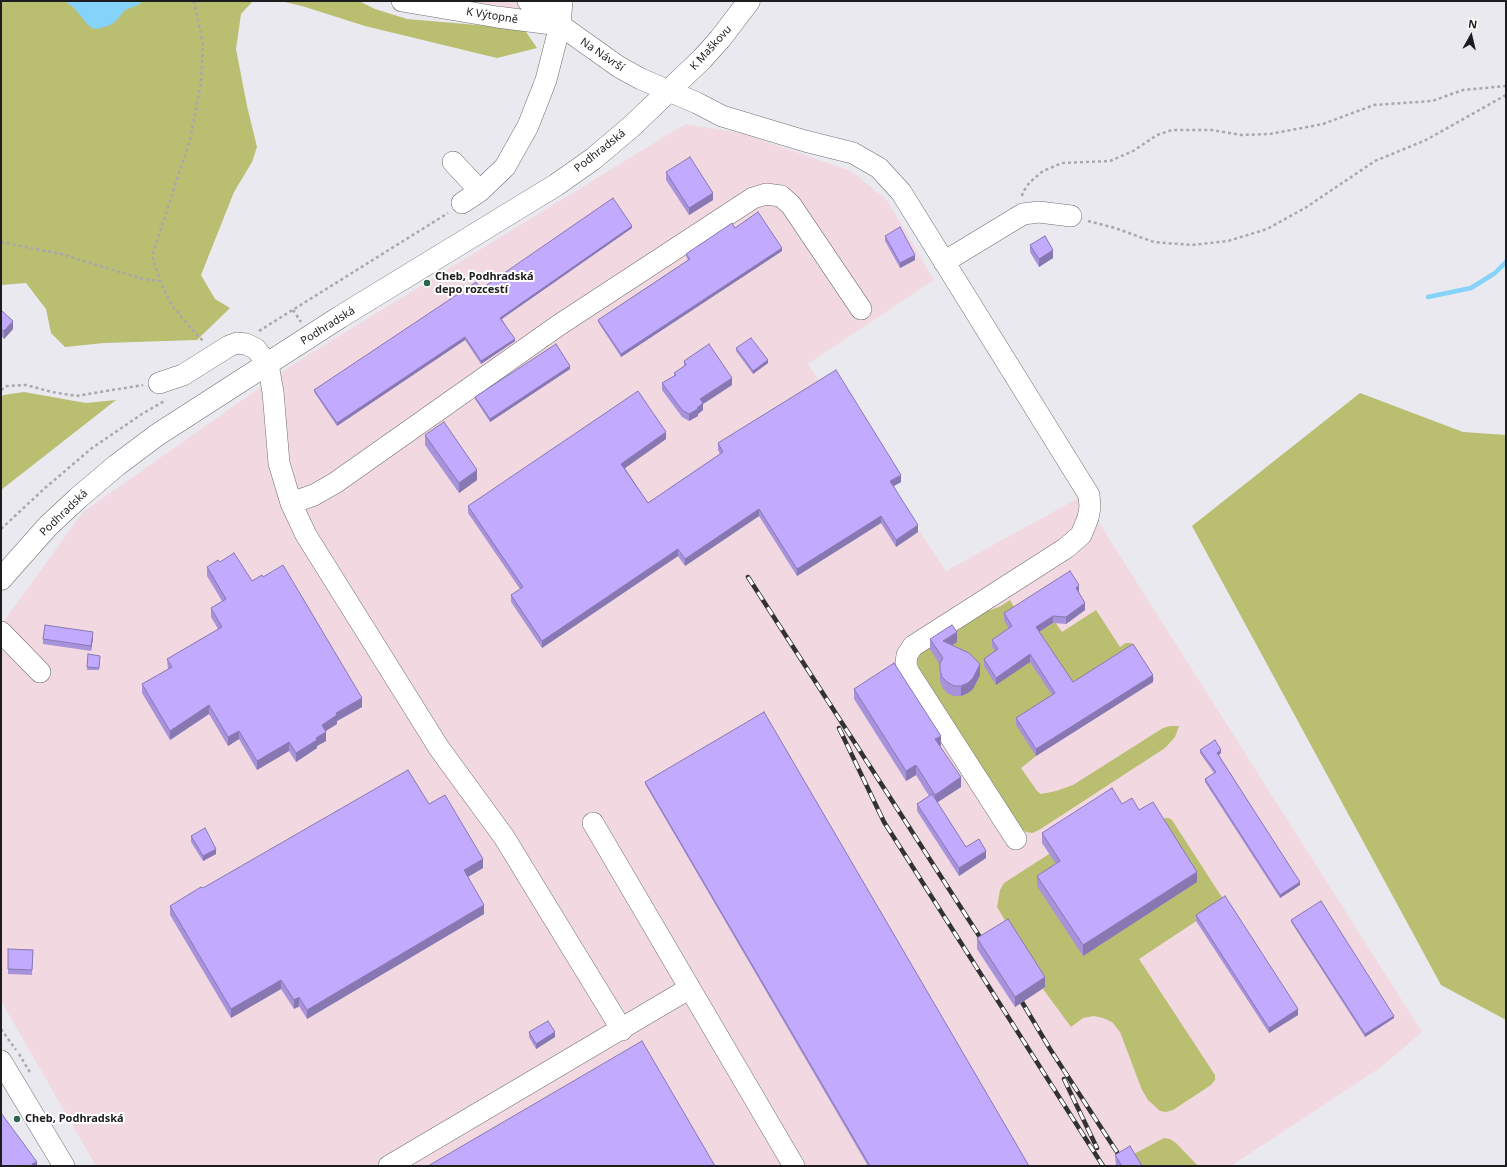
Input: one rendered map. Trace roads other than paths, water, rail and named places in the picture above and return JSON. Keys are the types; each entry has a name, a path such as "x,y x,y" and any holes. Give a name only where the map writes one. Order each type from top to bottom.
{"main road":[{"name":"K Maškovu","path":"669,92 707,54 749,1"},
{"name":"Podhradská","path":"1,578 48,526 78,498 117,465 157,435 347,313 556,185 593,159 669,92"}],"street":[{"name":"K Výtopně","path":"402,1 497,17 561,12"},
{"path":"462,203 480,191 504,167 528,126 546,80 561,12 528,1"},
{"name":"Na Návrší","path":"561,12 619,68 641,79 697,103 722,116 805,141 853,153 879,168 901,192 1089,495 1090,507 1088,518 1081,535 1066,548 913,646 907,655 906,663 908,671 1016,839"},
{"path":"453,162 480,191"},
{"path":"291,503 314,495 335,484 559,324 753,198 766,194 781,196 791,205 861,309"},
{"path":"944,262 1023,214 1039,212 1071,216"},
{"path":"164,390 183,375 215,354 237,343 246,344 256,349 268,364 273,392 279,463 291,503 306,535 439,748 504,837 622,1030"},
{"path":"1,632 40,672"},
{"path":"593,823 794,1166"},
{"path":"389,1166 622,1030 690,988"},
{"path":"1,1060 64,1166"}],"water":[{"path":"65,1 143,1 138,5 125,10 115,22 97,29 88,25 74,8"}],"waterway":[{"path":"1428,297 1471,288 1495,273 1506,262"}],"railway":[{"path":"748,577 985,945"},
{"path":"839,728 884,822 1103,1166"},
{"path":"1016,992 1050,1049 1126,1166"},
{"path":"1064,1079 1097,1148"}],"place":[{"name":"Cheb, Podhradská depo rozcestí","path":"427,283"},
{"name":"Cheb, Podhradská","path":"17,1119"}]}
